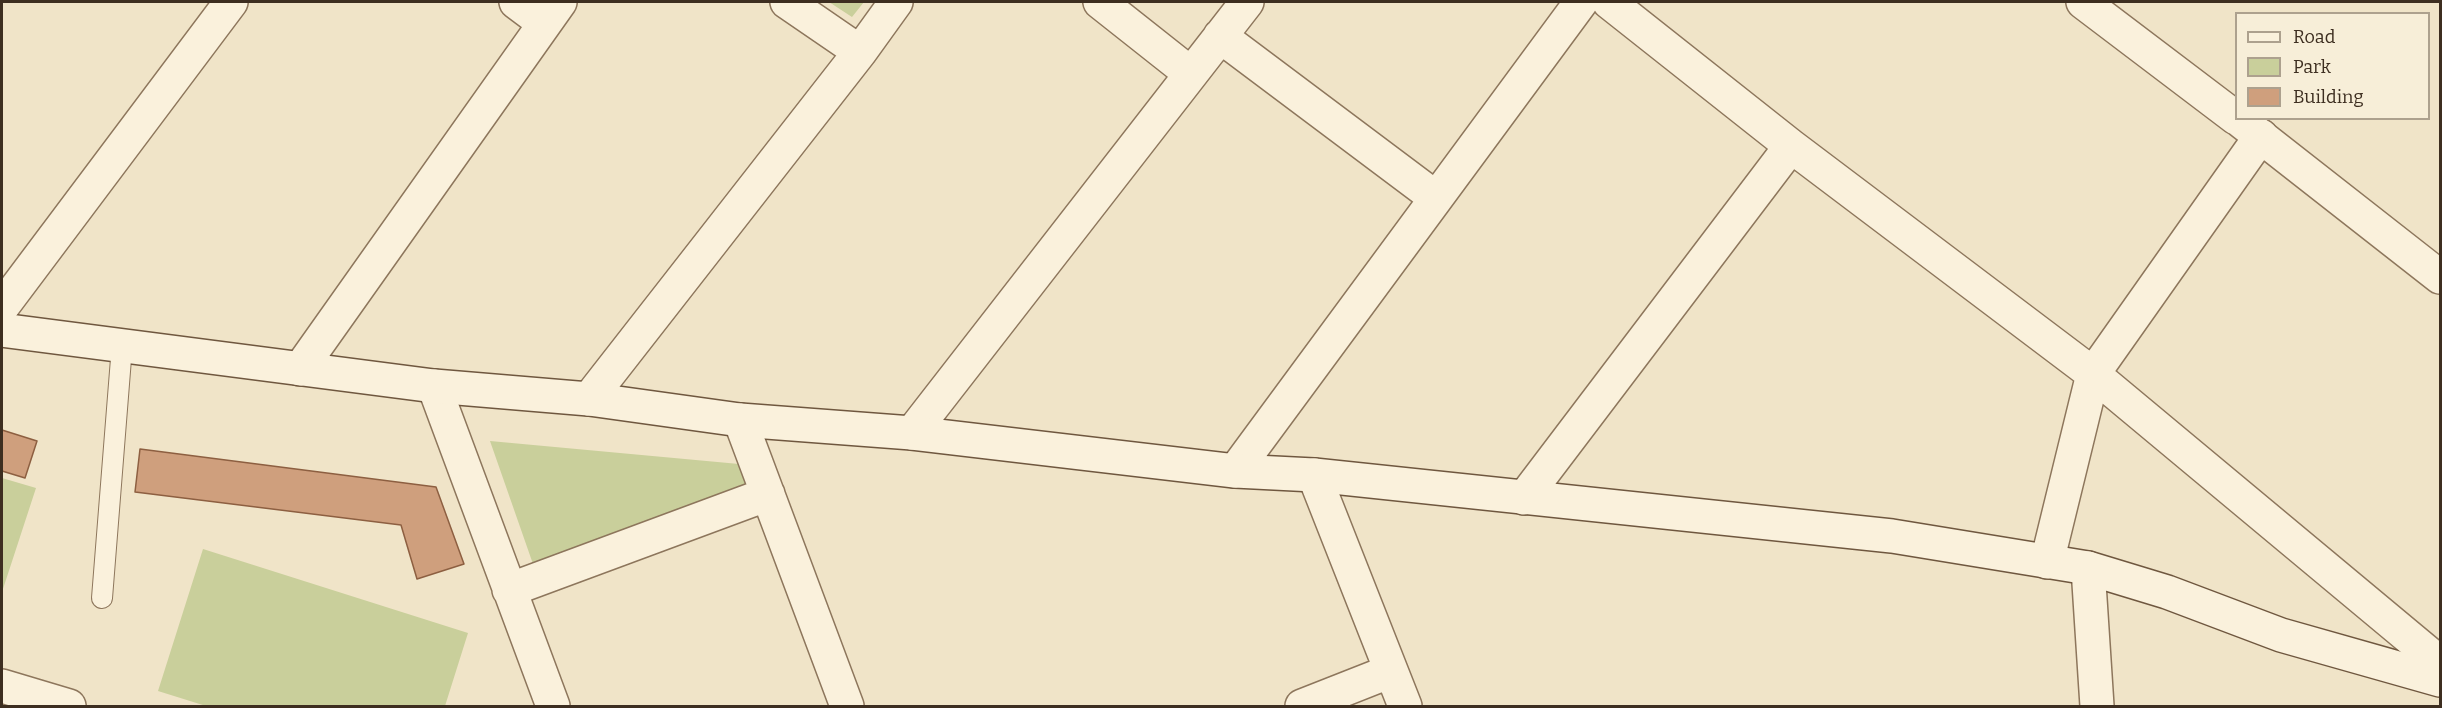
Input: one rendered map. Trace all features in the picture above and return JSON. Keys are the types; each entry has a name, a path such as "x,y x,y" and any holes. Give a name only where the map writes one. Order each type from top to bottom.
{"street":[{"path":"2,307 231,2"},
{"path":"300,369 552,12 516,2"},
{"path":"787,2 860,52"},
{"path":"589,399 897,2"},
{"path":"1100,2 1191,74"},
{"path":"912,433 1247,2"},
{"path":"1235,471 1581,2"},
{"path":"1609,2 1791,146 2093,374 2440,663"},
{"path":"2083,2 2235,116"},
{"path":"1220,36 1437,198"},
{"path":"2047,562 2093,374 2245,124 2440,277"},
{"path":"1524,498 1791,146"},
{"path":"2,330 434,386 589,399 740,420 912,433 1235,471 1314,475 1524,498 1676,511 1892,536 2088,568 2168,592 2281,634 2440,680"},
{"path":"434,386 553,706"},
{"path":"740,420 848,706"},
{"path":"1314,475 1405,706"},
{"path":"509,590 768,494"},
{"path":"2088,568 2097,706"},
{"path":"1302,706 1391,671"},
{"path":"2,686 69,706"}],"lane":[{"path":"102,598 122,346"}],"green space":[{"path":"829,2 864,2 852,17"},
{"path":"490,441 739,464 747,487 533,564"},
{"path":"2,478 36,488 2,592"},
{"path":"203,549 468,633 445,706 206,706 158,691"}],"building":[{"path":"2,430 37,441 25,478 2,471"},
{"path":"140,449 436,487 464,564 417,579 401,525 135,492"}]}
